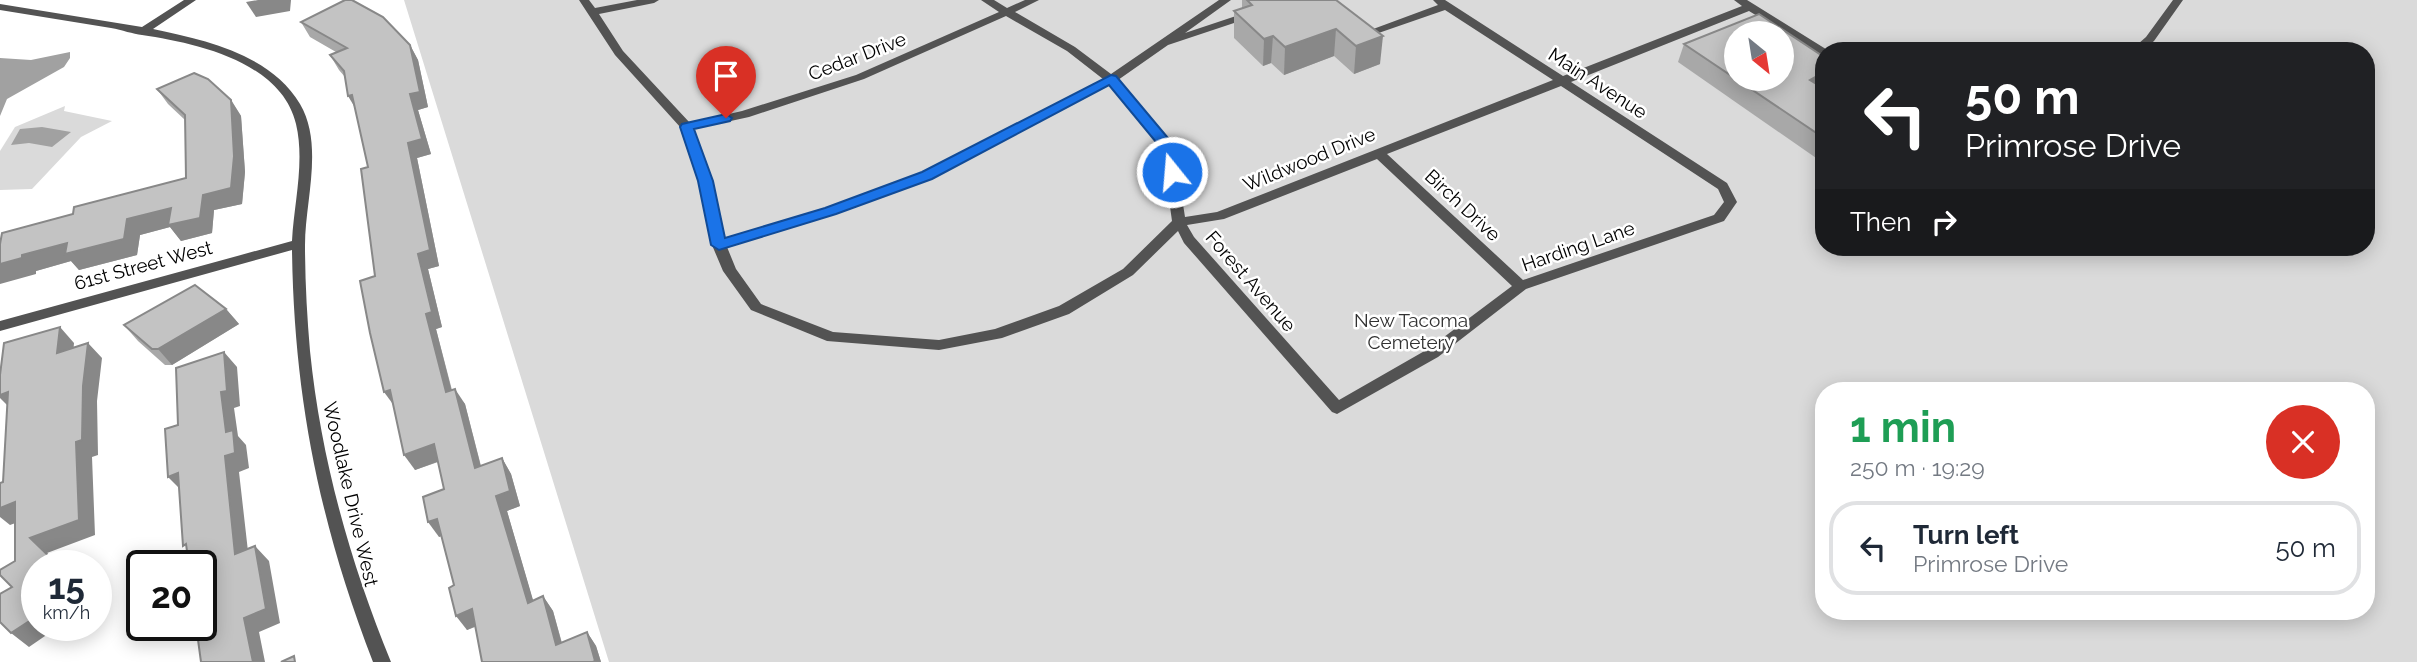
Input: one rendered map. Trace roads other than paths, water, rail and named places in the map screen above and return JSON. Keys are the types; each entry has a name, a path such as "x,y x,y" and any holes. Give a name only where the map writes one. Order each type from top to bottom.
{"street":[{"path":"142,32 191,0"},
{"path":"654,0 587,6 620,53 687,127 706,181 719,245 730,271 756,306 832,337 939,345 997,334 1064,310 1128,272 1179,222"},
{"name":"Forest Avenue","path":"986,0 1071,49 1111,79 1168,147 1179,222 1189,240 1337,408"},
{"name":"Cedar Drive","path":"687,127 745,114 860,77 1034,0"},
{"path":"719,245 831,211 927,175 1111,79 1226,0"},
{"path":"2145,42 2178,0"},
{"path":"1363,34 1442,3"},
{"name":"Main Avenue","path":"1442,3 1723,186 1731,202"},
{"path":"1744,3 1815,46"},
{"name":"Wildwood Drive","path":"1179,222 1219,216 1562,80 1744,3"},
{"name":"Woodlake Drive West","path":"0,7 182,40 243,60 270,78 296,106 304,126 305,144 298,244 303,341 323,473 356,602 382,662"},
{"path":"1150,50 1239,18"},
{"name":"Birch Drive","path":"1378,153 1521,286"},
{"name":"Harding Lane","path":"1337,408 1433,353 1521,286 1719,218 1731,202"},
{"name":"61st Street West","path":"0,326 298,244"}],"park label":[{"name":"New Tacoma Cemetery","path":"1411,331"}]}
